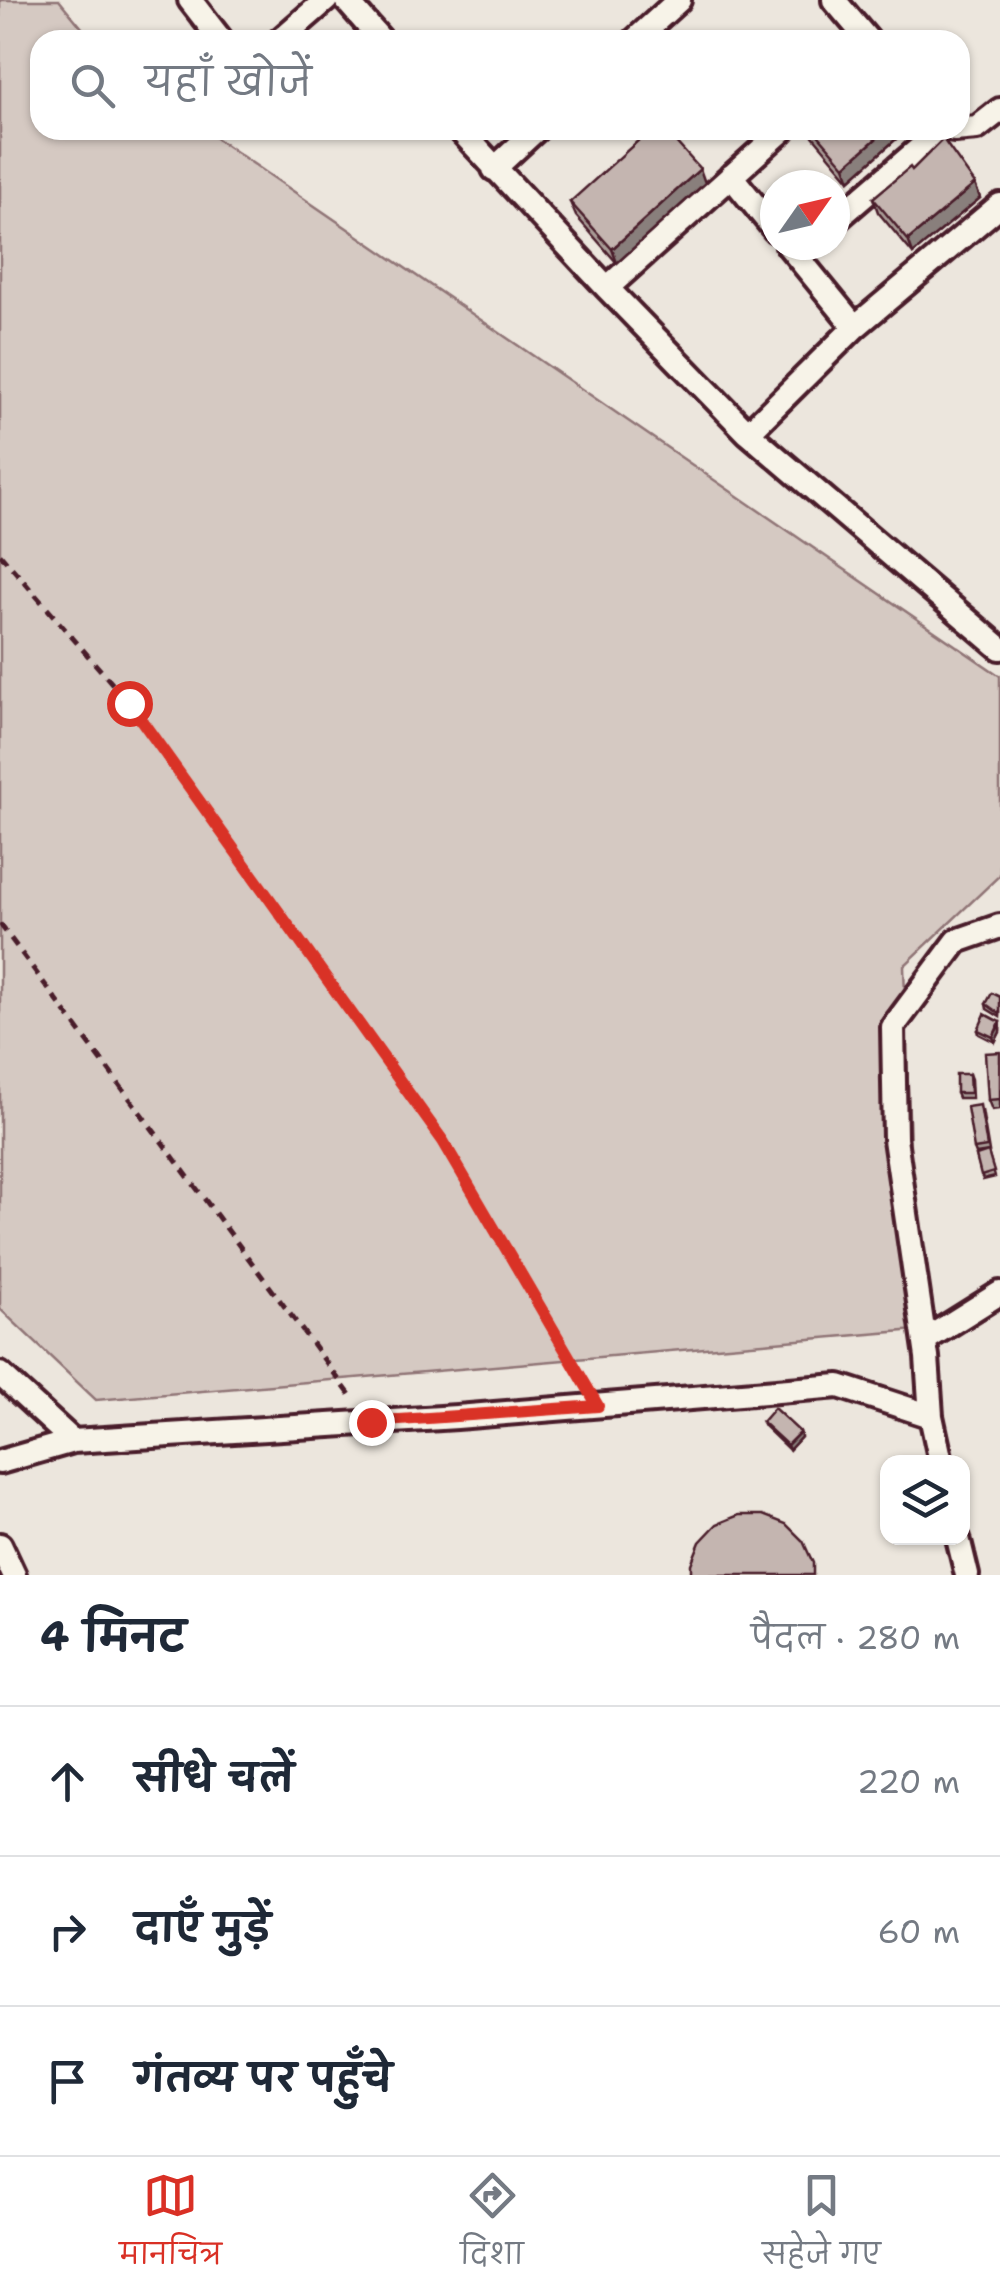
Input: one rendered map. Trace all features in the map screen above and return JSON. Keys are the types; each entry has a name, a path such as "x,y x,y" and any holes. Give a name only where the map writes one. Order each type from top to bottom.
{"street":[{"path":"190,0 213,30"},
{"path":"292,30 326,0"},
{"path":"346,0 372,30"},
{"path":"646,30 679,0"},
{"path":"834,0 860,30"},
{"path":"970,129 1000,110"},
{"path":"469,140 606,288 748,432 1000,648"},
{"path":"494,169 525,140"},
{"path":"606,288 772,140"},
{"path":"850,208 930,140"},
{"path":"731,176 760,212"},
{"path":"748,432 855,326 1000,205"},
{"path":"806,260 855,326"},
{"path":"939,1455 930,1416 925,1340 896,1138 893,1027 958,941 1000,926"},
{"path":"925,1340 1000,1293"},
{"path":"0,1374 73,1440"},
{"path":"0,1462 73,1440 598,1406 839,1386 930,1416"},
{"path":"0,1545 14,1575"},
{"path":"960,1545 966,1575"}],"path":[{"path":"0,554 129,703 443,1141 598,1406"},
{"path":"0,924 371,1422"}],"shaded area":[{"path":"0,0 59,0 84,30 30,30 30,140 219,140 1000,676 1000,875 904,966 916,1330 96,1400 0,1309"}],"building":[{"path":"639,140 674,140 700,169 612,249 570,202"},
{"path":"823,140 875,140 845,166"},
{"path":"944,140 975,184 908,240 873,198 910,167 912,170"},
{"path":"992,993 1000,997 1000,1014 986,1004"},
{"path":"985,1014 1000,1022 993,1037 978,1030"},
{"path":"1000,1052 1000,1099 988,1100 985,1053"},
{"path":"956,1074 969,1074 970,1093 956,1093"},
{"path":"980,1105 987,1147 974,1149 967,1107"},
{"path":"988,1152 994,1172 981,1176 976,1156"},
{"path":"774,1408 800,1432 787,1445 762,1422"},
{"path":"739,1515 763,1515 786,1524 803,1541 813,1563 813,1575 691,1575 700,1542 717,1524"}],"route":[{"path":"129,703 443,1141 598,1406 371,1422"}]}
